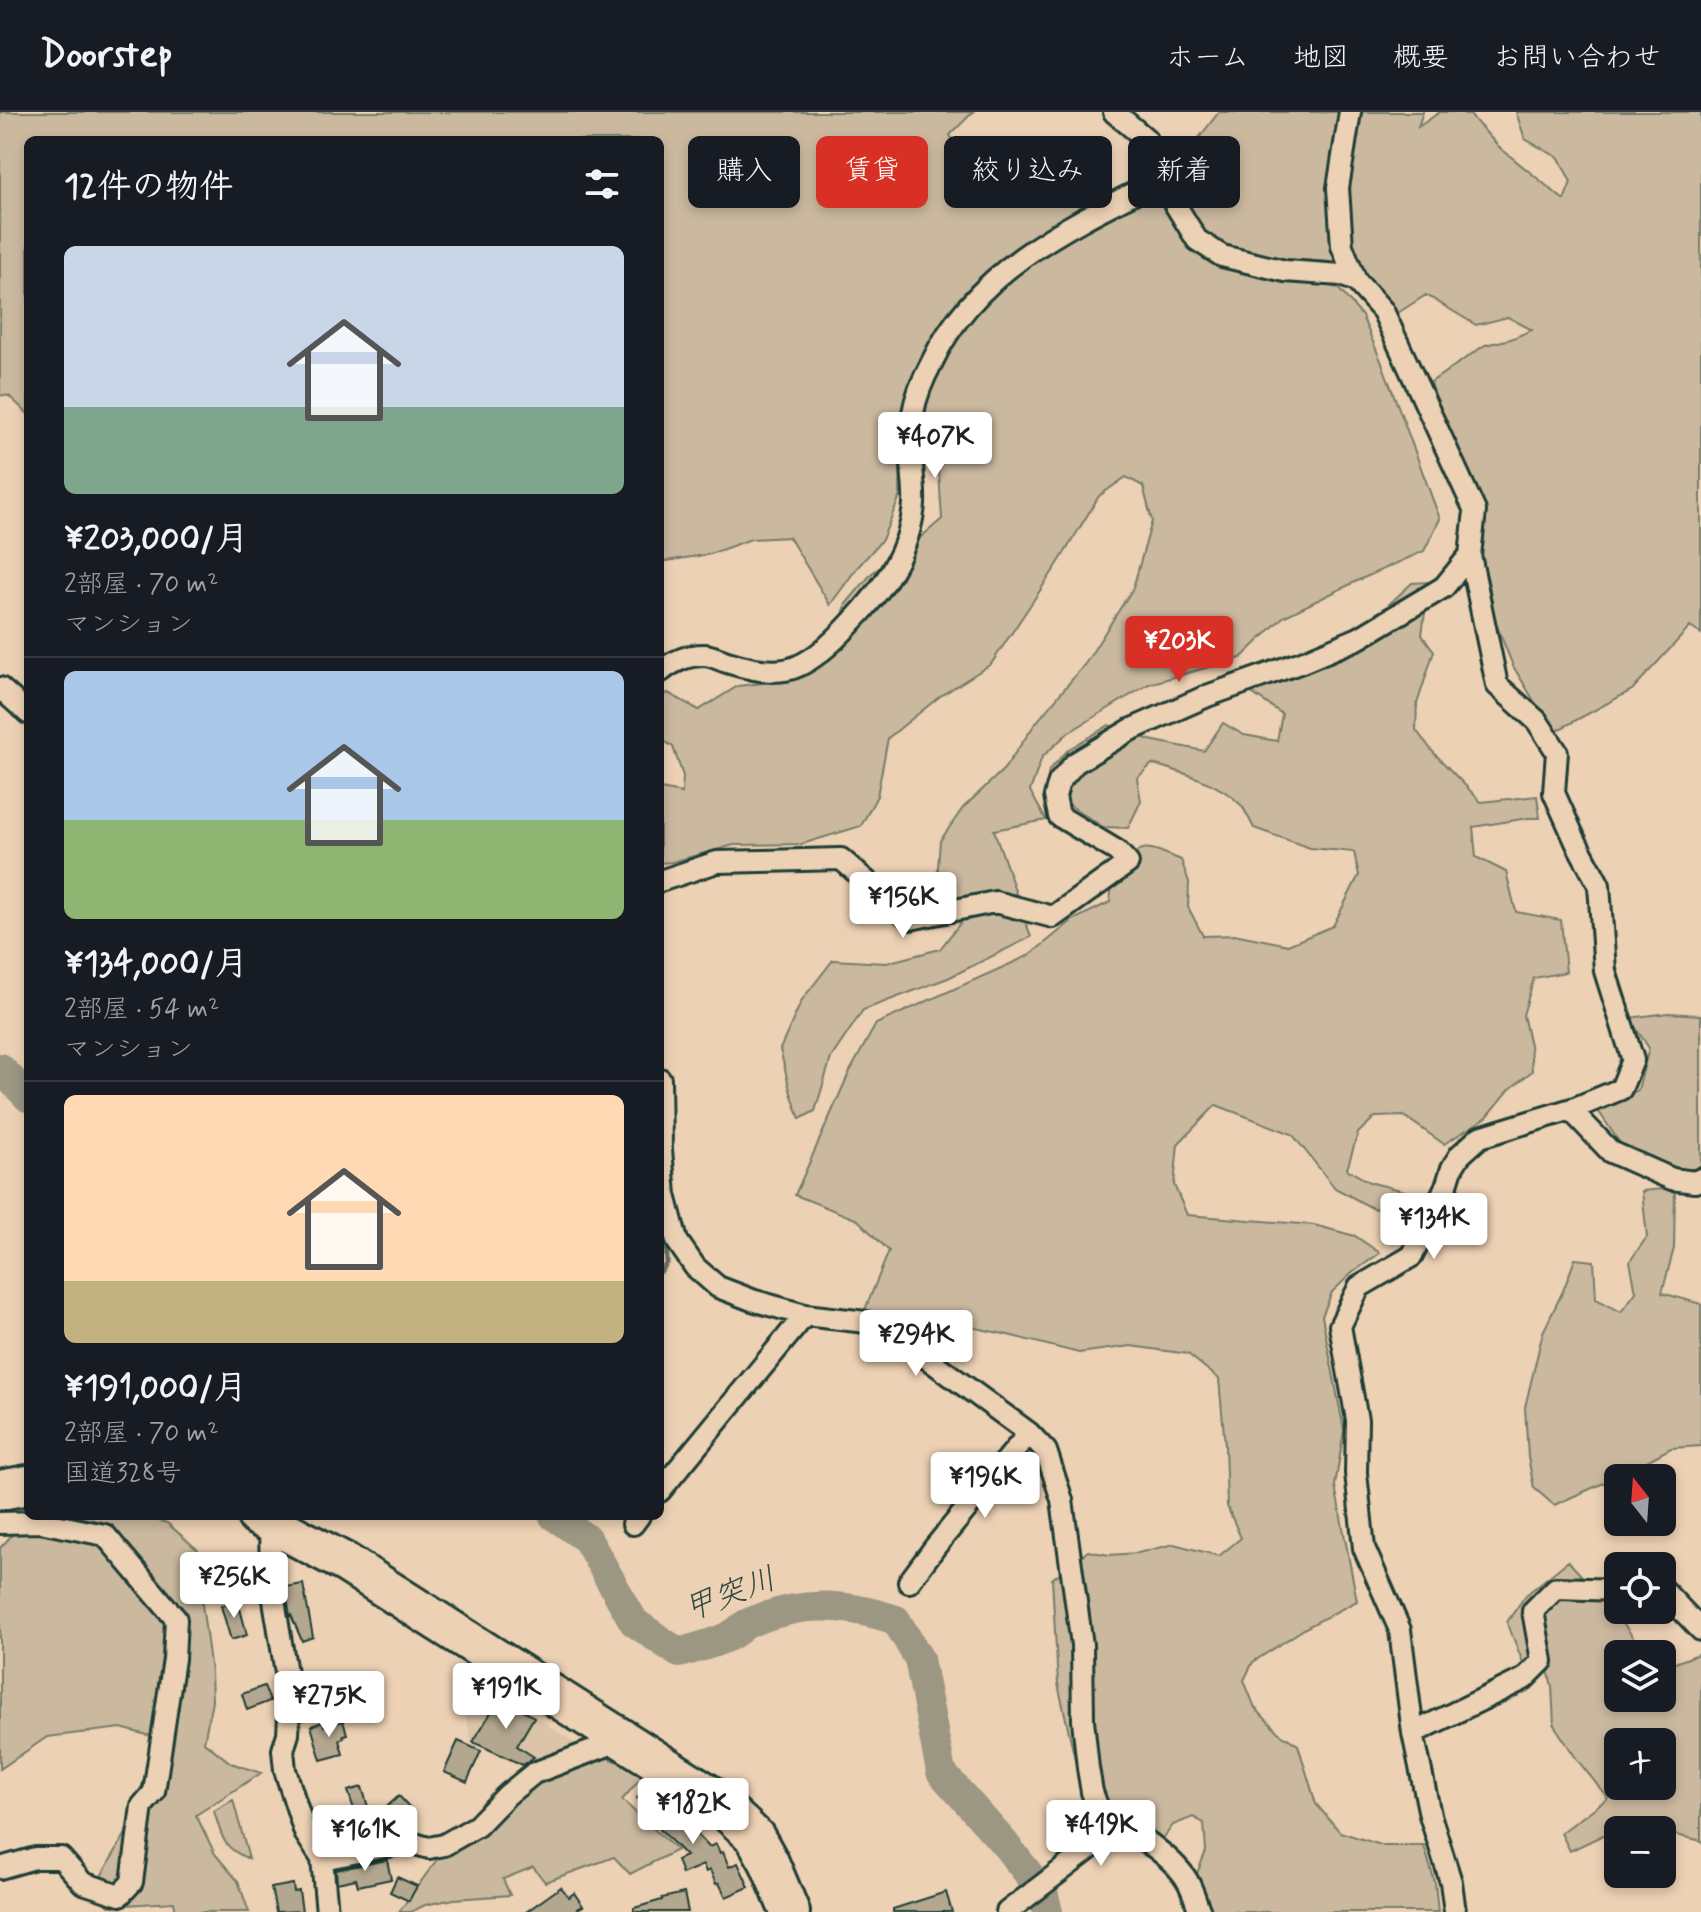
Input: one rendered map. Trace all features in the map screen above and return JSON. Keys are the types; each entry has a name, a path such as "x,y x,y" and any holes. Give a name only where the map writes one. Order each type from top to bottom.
{"highway":[{"path":"0,1490 24,1486"},
{"path":"266,1520 346,1563 710,1795 755,1837 790,1912"}],"street":[{"path":"1114,112 1142,136"},
{"path":"1350,112 1338,188 1342,246 1356,281 1383,311 1475,511 1470,555 1497,685 1537,721 1557,752 1554,793 1599,885 1605,971 1633,1060 1621,1089 1571,1110 1480,1137 1460,1155 1412,1256 1359,1287 1340,1326 1357,1420 1356,1473 1364,1548 1400,1630 1413,1733 1430,1815 1451,1882 1455,1912"},
{"path":"664,669 672,662 705,655 748,669 773,671 797,667 849,626 890,576 910,527 915,502 912,459 914,411 941,341 987,285 1030,252 1080,220 1128,196"},
{"path":"1177,208 1197,240 1222,256 1285,271 1341,275 1356,281"},
{"path":"664,880 717,862 841,859 910,919 995,902 1053,917 1128,863 1117,851 1059,816 1055,796 1059,782 1075,763 1130,730 1207,696 1359,638 1444,587 1470,555"},
{"path":"0,688 24,709"},
{"path":"1571,1110 1611,1152 1672,1179 1695,1182 1701,1179"},
{"path":"664,1184 677,1241 695,1267 718,1287 805,1315 866,1322 898,1337 1029,1433 1046,1451 1062,1500 1082,1645 1083,1720 1088,1768 1092,1792 1108,1835"},
{"path":"664,1486 805,1315"},
{"path":"909,1582 1029,1433"},
{"path":"264,1520 290,1697 288,1734 283,1750 286,1772 305,1833 322,1859 327,1912"},
{"path":"0,1523 40,1522 105,1535 176,1619 174,1659 154,1792 142,1806 132,1882 120,1895 83,1883 61,1858 35,1858 0,1868"},
{"path":"1413,1733 1524,1679 1542,1661 1533,1611 1556,1588 1604,1590"},
{"path":"1676,1604 1701,1630"},
{"path":"322,1859 404,1843 429,1848 444,1845 477,1826 534,1773 624,1739"},
{"path":"1007,1912 1118,1827 1126,1829 1160,1853 1187,1879 1200,1912"}],"shaded area":[{"path":"0,112 973,112 950,136 944,136 944,208 1112,208 1112,199 1128,201 1128,208 1164,208 1186,235 1275,273 1338,288 1362,316 1440,519 1424,551 1283,617 1241,658 1149,684 1068,733 1042,757 1030,791 1046,820 994,830 1031,937 948,978 863,1010 831,1058 815,1111 800,1119 780,1049 802,1000 833,960 886,963 940,949 964,918 937,881 940,841 963,808 1004,769 1035,724 1085,664 1133,588 1152,521 1143,486 1126,477 1099,496 991,664 939,697 888,738 877,796 861,826 802,844 734,845 664,863 664,790 682,793 683,776 673,747 664,741 664,695 668,693 699,710 738,686 763,683 790,671 836,642 846,604 872,573 906,550 942,519 939,472 901,440 900,496 882,540 830,605 789,537 751,539 710,554 664,561 664,136 24,136 24,410 9,396 0,395"},
{"path":"1219,112 1423,112 1418,127 1440,112 1459,112 1470,115 1499,147 1564,200 1571,182 1559,158 1525,139 1516,112 1701,112 1701,634 1690,627 1632,690 1558,730 1539,709 1513,666 1493,616 1490,589 1473,524 1431,382 1485,345 1532,330 1508,317 1476,325 1426,295 1393,316 1369,280 1329,262 1245,256 1207,244 1183,208 1240,208 1240,136 1200,136"},
{"path":"1429,582 1422,635 1434,651 1417,704 1416,730 1481,802 1537,796 1540,818 1473,827 1476,857 1506,872 1516,912 1561,920 1566,972 1534,978 1523,1015 1532,1071 1509,1090 1487,1117 1444,1144 1404,1116 1375,1117 1358,1133 1347,1169 1369,1182 1420,1195 1413,1214 1372,1208 1335,1188 1292,1134 1216,1105 1178,1144 1174,1185 1187,1215 1314,1225 1355,1236 1380,1253 1332,1292 1322,1316 1344,1430 1335,1486 1357,1601 1307,1627 1253,1662 1244,1680 1255,1708 1278,1732 1298,1745 1316,1804 1340,1832 1384,1846 1424,1846 1435,1883 1438,1912 1191,1912 1186,1901 1206,1851 1204,1823 1193,1817 1173,1825 1149,1858 1134,1850 1084,1799 1058,1684 1052,1579 1088,1551 1109,1555 1138,1553 1174,1544 1219,1556 1241,1538 1227,1506 1219,1379 1188,1354 1131,1346 1079,1353 924,1317 912,1336 864,1312 889,1251 858,1220 795,1195 849,1073 876,1024 1030,955 1073,920 1110,902 1113,872 1138,851 1150,849 1181,860 1189,882 1188,907 1203,936 1239,935 1288,945 1333,926 1359,875 1354,852 1310,848 1254,828 1241,805 1222,790 1188,774 1152,764 1137,778 1141,801 1128,828 1103,827 1071,806 1047,783 1049,770 1069,749 1109,725 1150,740 1204,751 1223,723 1244,735 1277,741 1282,714 1227,676 1345,635 1386,607 1412,583"},
{"path":"1668,1013 1701,1015 1701,1165 1694,1169 1656,1169 1624,1149 1597,1109 1638,1090 1649,1048 1629,1018"},
{"path":"1675,1188 1674,1248 1662,1293 1701,1304 1701,1446 1671,1448 1641,1464 1604,1464 1604,1483 1554,1505 1534,1488 1528,1457 1525,1407 1543,1332 1575,1259 1594,1261 1596,1299 1621,1312 1636,1292 1630,1261 1647,1237 1642,1191"},
{"path":"156,1520 167,1523 223,1572 202,1604 212,1701 204,1742 231,1763 261,1773 196,1815 215,1854 238,1881 249,1912 176,1912 174,1902 109,1906 93,1890 125,1835 158,1738 121,1728 47,1737 0,1769 0,1548 25,1521"},
{"path":"1568,1561 1604,1600 1604,1624 1624,1624 1635,1640 1604,1640 1604,1712 1676,1712 1676,1663 1701,1653 1701,1842 1676,1835 1676,1816 1604,1816 1604,1835 1570,1851 1561,1833 1605,1800 1676,1800 1676,1728 1604,1728 1604,1793 1554,1725 1552,1686 1544,1655 1524,1665 1507,1622 1526,1595"},
{"path":"469,1673 584,1749 531,1770 472,1744 458,1686"},
{"path":"605,1757 646,1772 622,1800 677,1850 630,1874 614,1857 545,1882 533,1867 503,1879 510,1895 454,1899 425,1905 411,1912 399,1912 443,1851 463,1845 489,1829 508,1799 545,1775"},
{"path":"233,1800 249,1859 228,1846 221,1835 214,1811"}],"building":[{"path":"303,1584 313,1637 302,1641 290,1616 285,1587"},
{"path":"238,1601 247,1635 231,1640 221,1606"},
{"path":"264,1686 270,1701 247,1710 242,1694"},
{"path":"501,1696 534,1717 517,1746 534,1757 523,1765 473,1742"},
{"path":"343,1721 347,1734 339,1740 343,1754 321,1760 311,1726"},
{"path":"458,1741 481,1751 467,1782 444,1772"},
{"path":"362,1787 372,1820 399,1796 412,1810 386,1833 356,1839 352,1831 360,1828 348,1791"},
{"path":"648,1787 709,1847 716,1844 729,1867 738,1863 749,1887 726,1897 710,1870 706,1872 703,1865 682,1874 677,1860 686,1856 650,1819 654,1815 637,1798"},
{"path":"387,1860 391,1879 358,1886 356,1879 337,1883 336,1870"},
{"path":"397,1877 417,1886 409,1901 390,1892"},
{"path":"293,1884 294,1892 299,1891 302,1911 276,1912 271,1888"},
{"path":"561,1887 569,1897 574,1893 583,1906 577,1909 579,1912 526,1912"},
{"path":"946,1892 952,1912 893,1912 893,1909"},
{"path":"684,1893 688,1912 634,1912 634,1908"}],"waterway":[{"name":"甲突川","path":"0,1068 24,1093"},
{"path":"664,1267 667,1263 666,1235"},
{"name":"甲突川","path":"560,1520 587,1539 634,1622 679,1653 722,1639 748,1623 767,1616 804,1608 839,1607 896,1620 919,1659 941,1772 1043,1892 1048,1912"}]}
